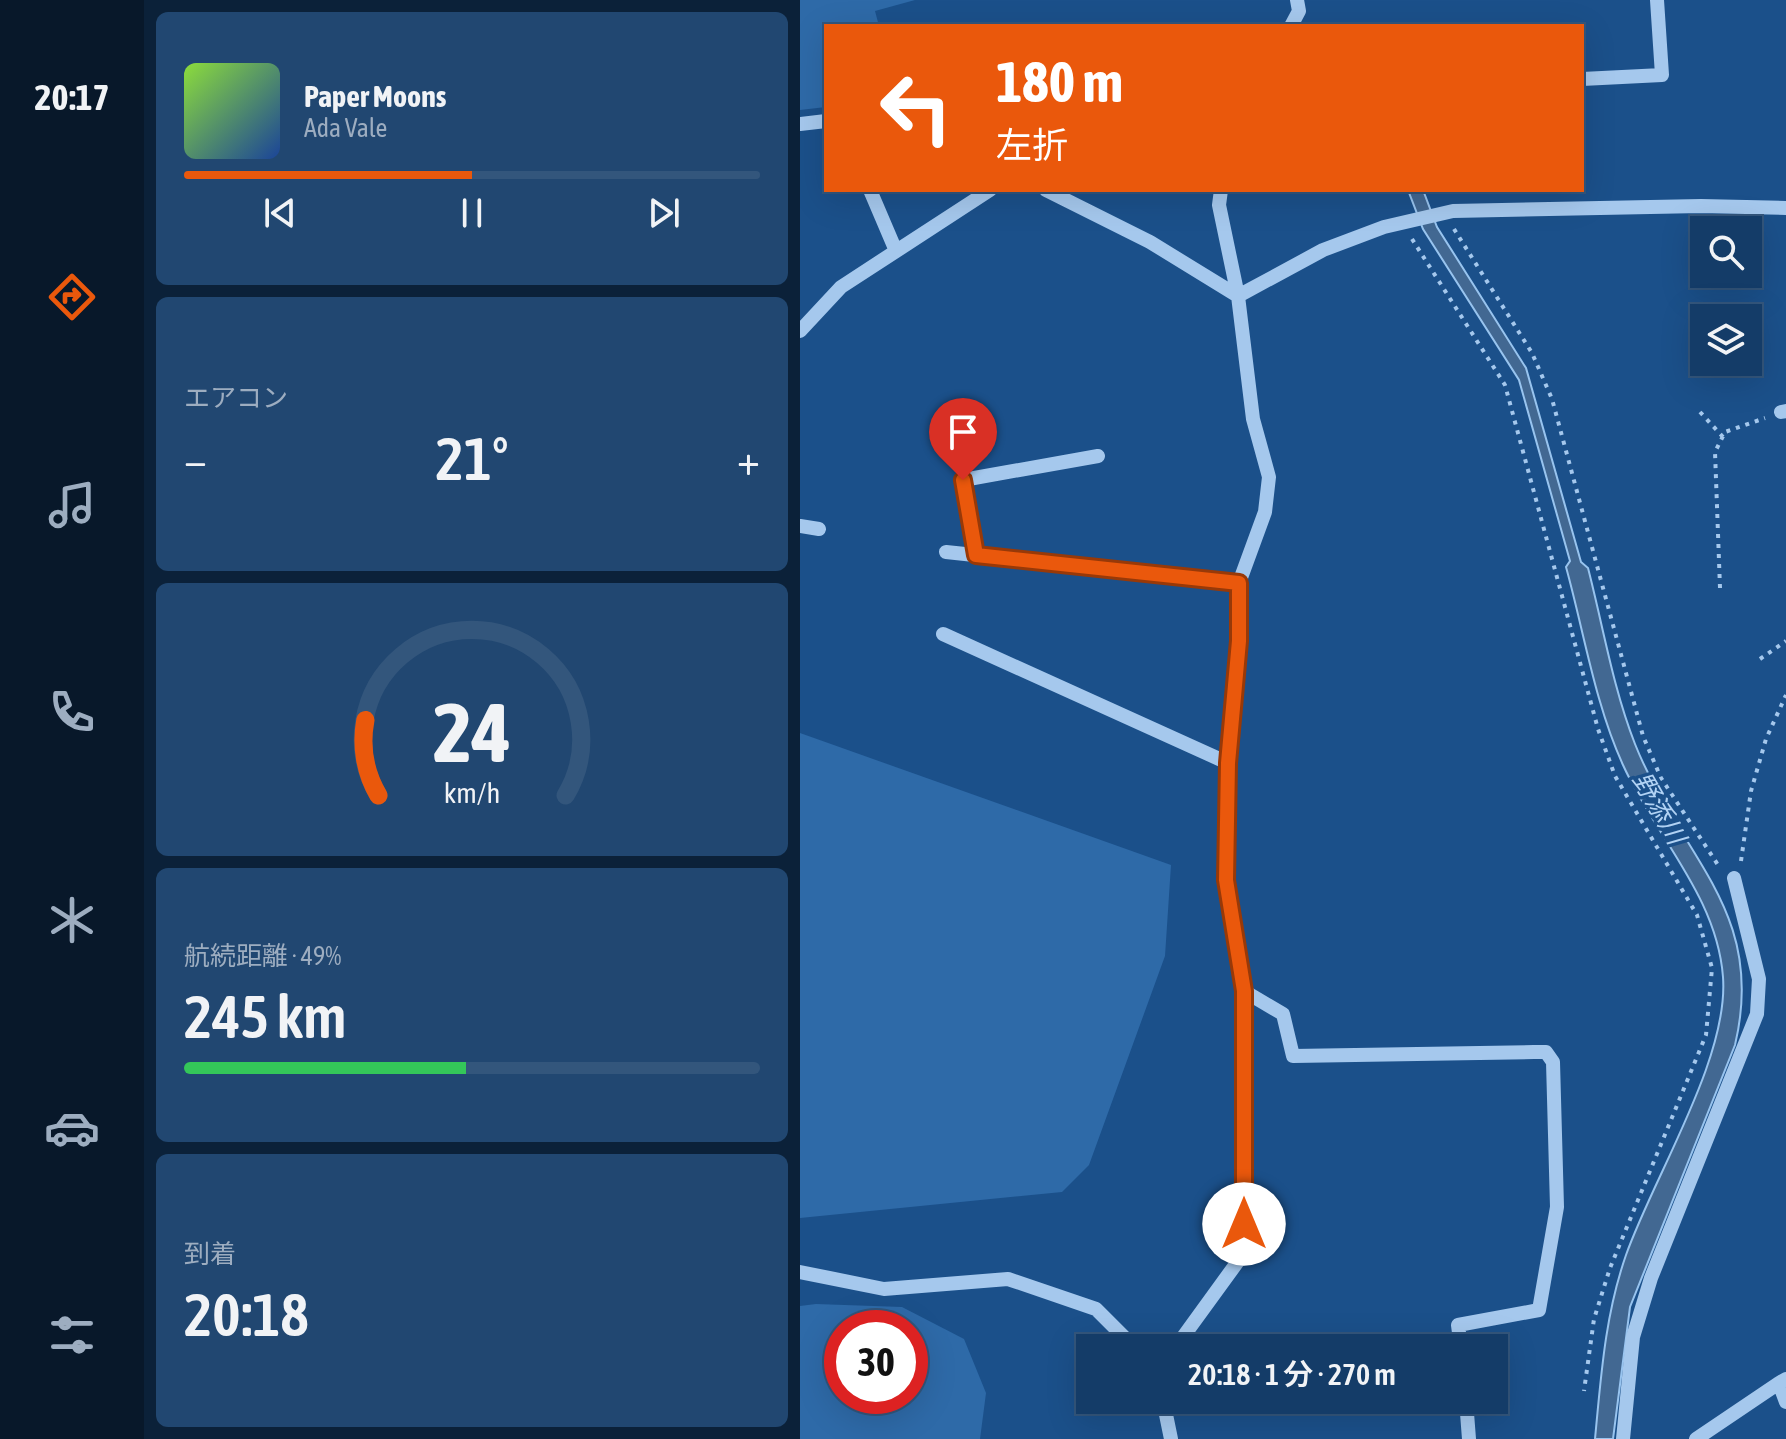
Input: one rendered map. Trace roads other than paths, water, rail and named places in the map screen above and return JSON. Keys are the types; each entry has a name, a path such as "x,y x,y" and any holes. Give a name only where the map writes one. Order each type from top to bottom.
{"street":[{"path":"1292,24 1299,11 1297,0"},
{"path":"1584,79 1662,75 1657,0"},
{"path":"800,124 824,121"},
{"path":"871,192 896,251"},
{"path":"800,331 841,287 987,192"},
{"path":"1050,192 1150,242 1238,296"},
{"path":"1185,1334 1244,1253 1244,991 1226,880 1228,763 1239,641 1239,583 1265,512 1269,477 1253,419 1238,296 1219,205 1221,192"},
{"path":"1238,296 1323,250 1401,223 1444,213 1785,205"},
{"path":"976,555 963,480 1098,456"},
{"path":"800,526 819,529"},
{"path":"946,552 1239,583"},
{"path":"943,634 1228,763"},
{"path":"1623,1439 1633,1337 1651,1278 1757,1014 1759,979 1734,878"},
{"path":"1244,991 1283,1014 1293,1056 1546,1052 1553,1062 1557,1207 1539,1310 1458,1325 1459,1334"},
{"path":"800,1272 884,1289 1008,1279 1096,1309 1121,1334"},
{"path":"1696,1439 1783,1381 1786,1402"},
{"path":"1166,1414 1171,1439"},
{"path":"1467,1414 1469,1439"}],"water":[{"name":"野添川","path":"1409,192 1424,192 1437,227 1526,368 1581,562 1588,568 1627,723 1654,784 1714,886 1729,920 1739,957 1742,998 1735,1045 1630,1307 1613,1439 1595,1439 1613,1300 1638,1224 1702,1080 1722,1009 1723,977 1718,948 1697,893 1636,791 1613,742 1597,693 1566,567 1570,561 1519,380 1423,229"}]}
